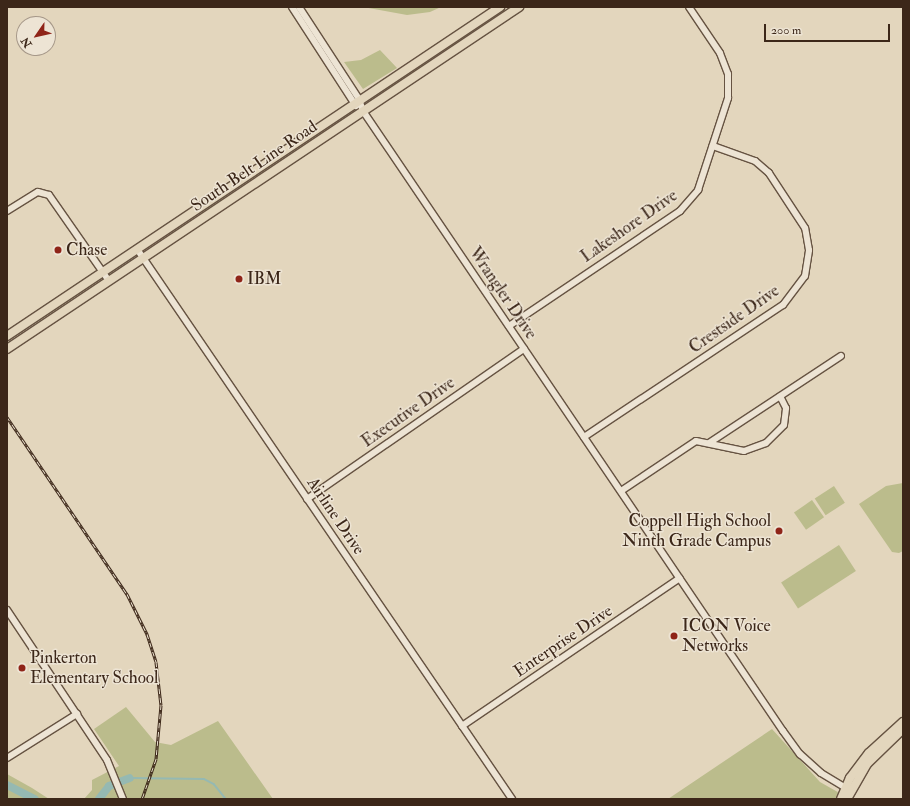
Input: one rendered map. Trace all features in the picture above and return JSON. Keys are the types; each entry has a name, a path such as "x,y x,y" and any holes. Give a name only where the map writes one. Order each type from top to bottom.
{"main road":[{"name":"South Belt Line Road","path":"7,336 500,7"},
{"name":"South Belt Line Road","path":"7,349 519,7"},
{"path":"239,182 244,190"},
{"path":"841,799 875,746 902,726"},
{"path":"847,799 848,789"}],"street":[{"path":"292,7 311,39 362,111"},
{"path":"299,7 356,102"},
{"name":"Lakeshore Drive","path":"509,326 683,209 698,190 728,98 728,74 720,53 689,7"},
{"path":"311,39 317,35"},
{"name":"Wrangler Drive","path":"362,111 800,754 826,777 848,789"},
{"name":"Crestside Drive","path":"584,437 783,305 805,276 809,250 805,228 769,173 755,161 713,146"},
{"path":"7,211 38,192 49,195 109,282"},
{"name":"Airline Drive","path":"137,249 512,799"},
{"name":"Executive Drive","path":"307,498 524,349"},
{"path":"709,443 841,356"},
{"path":"621,491 684,445 696,441 748,451 766,443 784,425 786,408 780,396"},
{"name":"Enterprise Drive","path":"462,726 680,578"},
{"path":"7,610 77,714 112,772 123,798"},
{"path":"7,758 77,714"}],"green space":[{"path":"363,7 441,7 430,12 407,15"},
{"path":"380,50 397,68 363,89 344,62 361,60"},
{"path":"903,483 903,551 899,553 892,552 859,504 886,486"},
{"path":"834,486 845,503 826,515 815,499"},
{"path":"812,500 824,517 806,530 794,513"},
{"path":"839,545 856,571 798,609 781,583"},
{"path":"126,707 155,742 171,745 218,721 273,799 84,799 92,790 92,780 119,766 94,729"},
{"path":"772,729 820,782 850,799 668,799"},
{"path":"7,774 32,788 49,799 7,799"}],"waterway":[{"path":"130,778 204,779 214,784 226,799"},
{"path":"99,799 109,786 130,778"},
{"path":"7,785 35,799"}],"railway":[{"path":"7,417 127,594 147,634 156,662 161,705 156,759 142,799"}],"place":[{"name":"Chase","path":"58,250"},
{"name":"IBM","path":"239,279"},
{"name":"Coppell High School Ninth Grade Campus","path":"779,531"},
{"name":"ICON Voice Networks","path":"674,636"},
{"name":"Pinkerton Elementary School","path":"22,668"}]}
